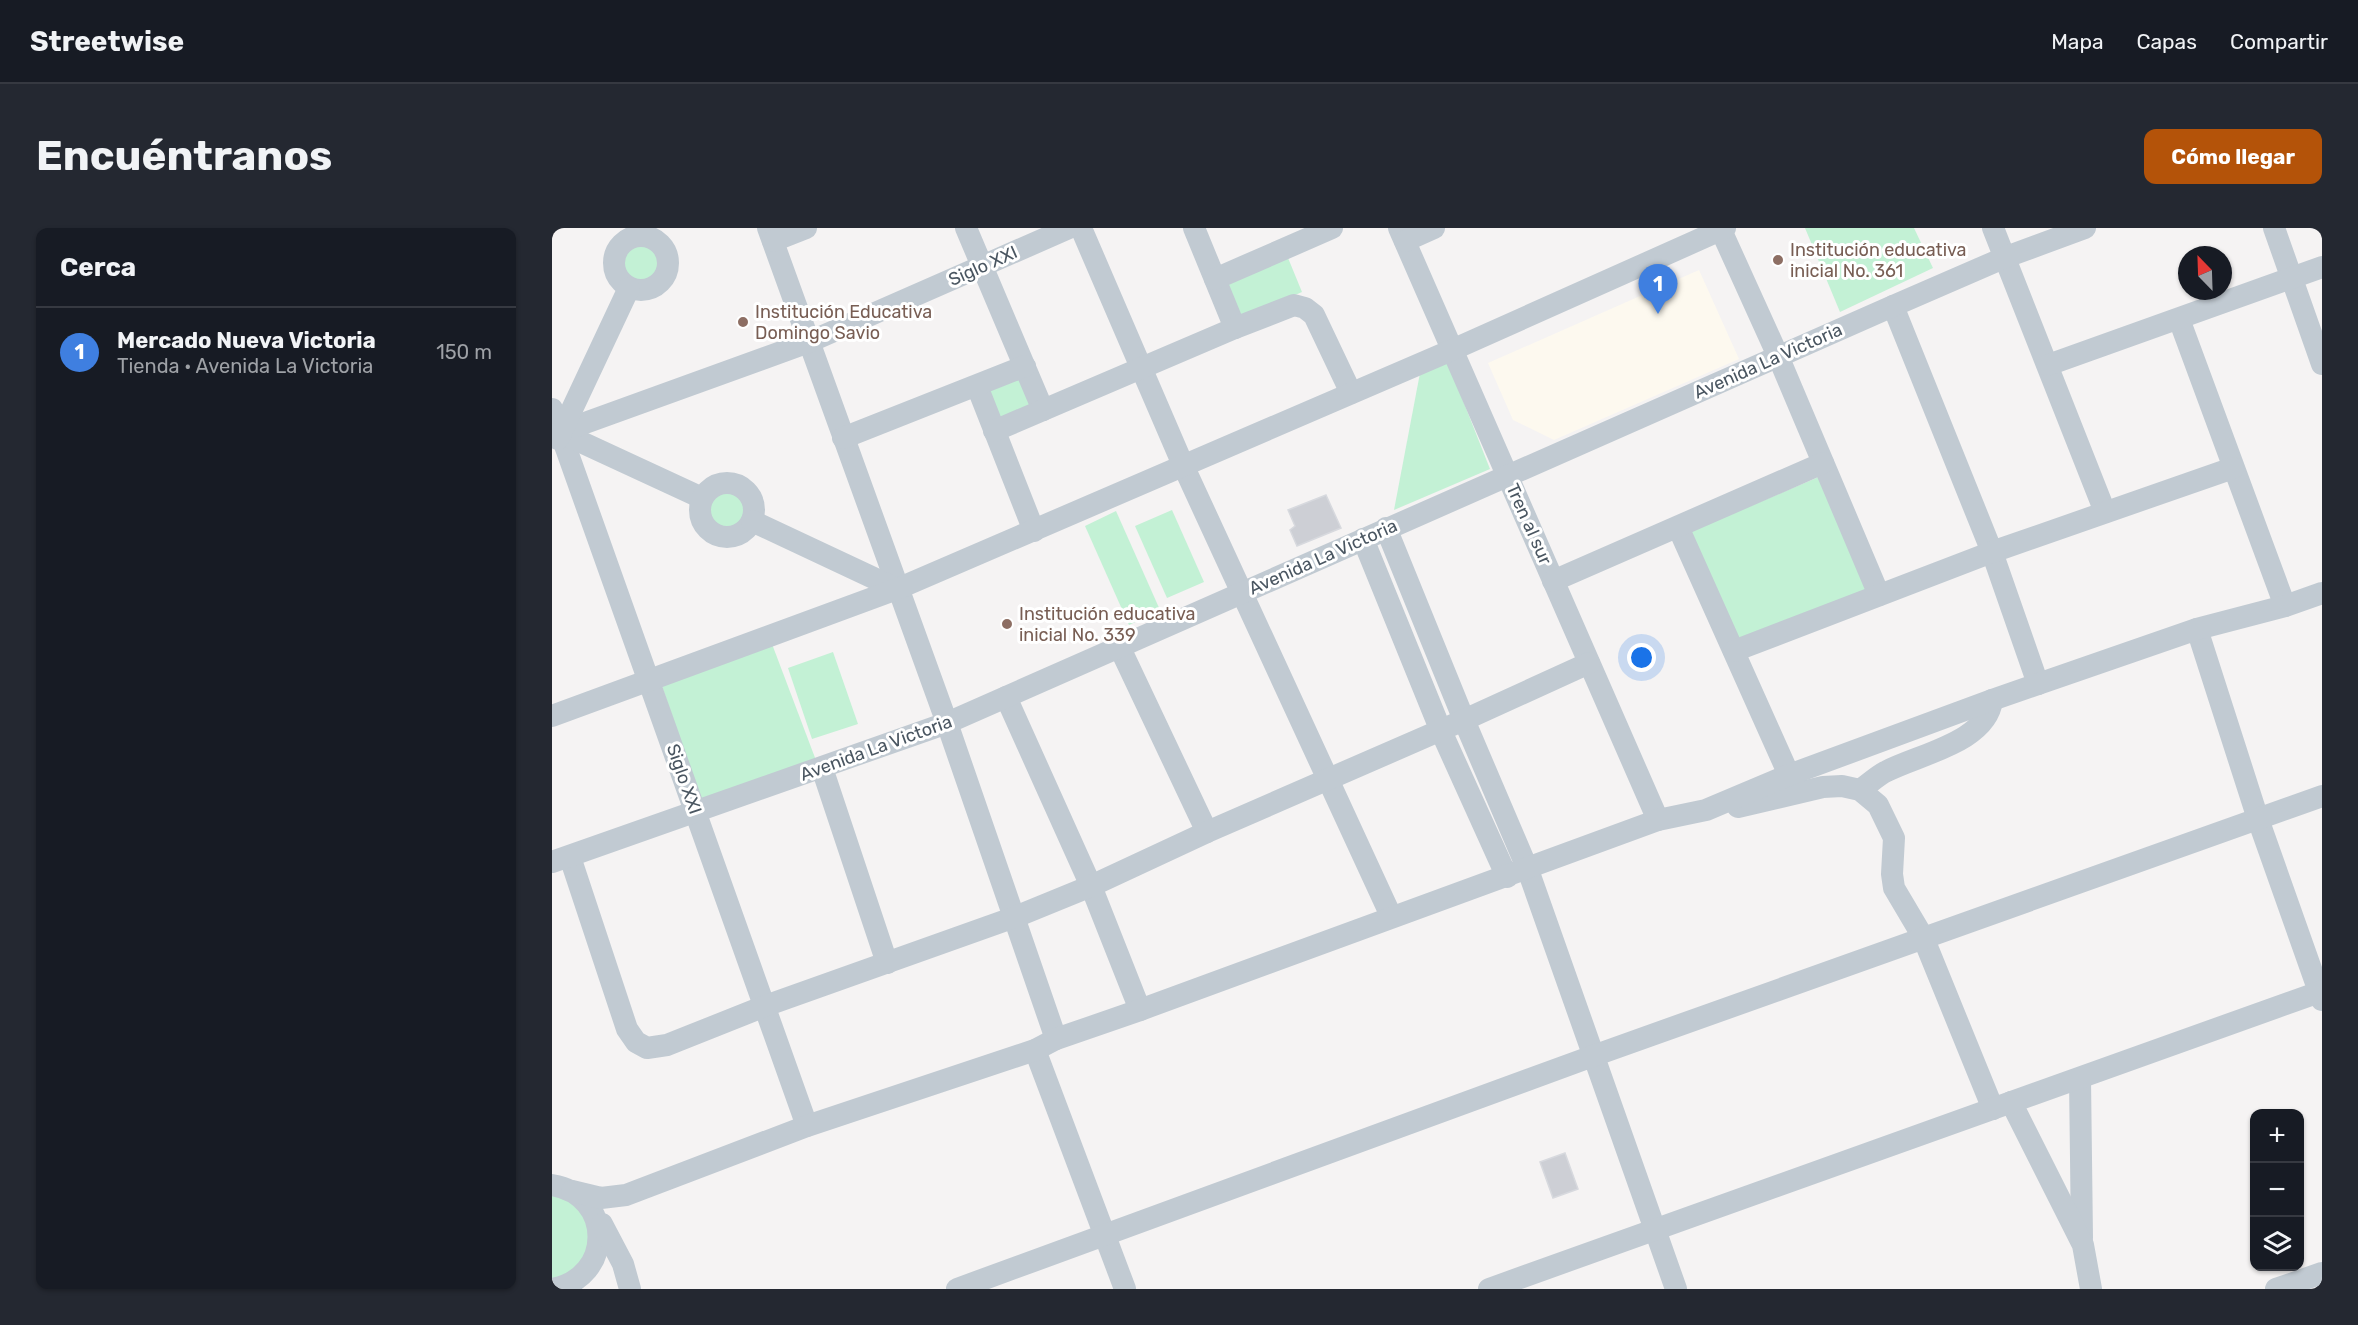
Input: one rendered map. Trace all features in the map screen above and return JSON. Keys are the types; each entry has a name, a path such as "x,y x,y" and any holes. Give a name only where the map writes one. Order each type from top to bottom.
{"street":[{"path":"806,228 771,235 946,723 1056,1039"},
{"path":"966,228 1043,410"},
{"name":"Siglo XXI","path":"554,437 809,342 1069,228"},
{"path":"1081,228 1183,465 1391,916"},
{"path":"1194,228 1235,328"},
{"path":"1215,279 1332,228"},
{"path":"1402,235 1434,228"},
{"path":"1993,228 2105,512"},
{"name":"Avenida La Victoria","path":"561,860 946,723 1893,306 2006,257 2085,228"},
{"path":"2274,228 2322,364"},
{"path":"552,716 897,589 1452,350 1722,229 1879,595"},
{"path":"653,233 666,253 668,260 666,274 663,280 651,289 629,288 614,271 613,264 617,249 622,243 636,236 653,233"},
{"name":"Tren al sur","path":"1402,235 1658,820"},
{"path":"2048,365 2322,267"},
{"path":"629,288 554,437 702,498"},
{"path":"994,431 1294,305 1305,308 1314,315 1351,393"},
{"path":"1893,306 1992,552 2038,684"},
{"path":"2179,319 2285,606"},
{"path":"843,438 1025,366"},
{"path":"977,386 1034,531"},
{"name":"Siglo XXI","path":"552,409 554,437 650,681 807,1126"},
{"path":"1553,581 1823,463"},
{"path":"1734,651 1992,552 2233,468"},
{"path":"727,482 735,483 752,498 754,506 752,521 743,532 736,535 729,537 716,535 705,526 701,519 702,498 712,487 727,482"},
{"path":"752,521 897,589"},
{"path":"1678,527 1789,775"},
{"path":"1386,528 1464,720 1517,873 1593,1056 1676,1289"},
{"path":"1363,539 1441,730 1517,873"},
{"path":"1706,810 1789,775 1992,700 2197,629 2322,594"},
{"path":"1489,1289 2321,995 2258,819 2197,629"},
{"path":"1119,646 1207,832"},
{"path":"561,860 627,1029 636,1042 647,1048 667,1045 765,1006 1015,918 1589,663"},
{"path":"1006,697 1091,886 1140,1010"},
{"path":"1860,790 1886,771 1971,732 1986,720 1991,711 1992,700"},
{"path":"822,768 886,963"},
{"path":"562,1186 601,1198 626,1196 807,1126 1035,1050 1056,1039 1658,820 1706,810 1745,806 1823,787 1842,786 1860,790 1878,805 1888,821 1894,838 1892,874 1894,888 1923,937 2002,1106 2083,1245"},
{"path":"957,1289 1593,1056 2322,796"},
{"path":"1035,1050 1125,1289"},
{"path":"2080,1079 2083,1245 2091,1289"},
{"path":"562,1186 590,1207 597,1222 599,1239 587,1289"},
{"path":"552,1288 562,1287 579,1278 591,1264 609,1211 626,1196"},
{"path":"599,1239 623,1264 630,1289"},
{"path":"2276,1289 2322,1273"}],"shaded area":[{"path":"1699,270 1739,359 1554,440 1513,420 1488,363"}],"green space":[{"path":"1805,228 1914,228 1933,268 1840,312"},
{"path":"642,241 657,247 663,262 657,277 642,283 627,277 621,262 627,247"},
{"path":"1286,253 1302,292 1238,320 1220,282"},
{"path":"1447,360 1490,469 1394,510 1420,373"},
{"path":"1022,371 1038,409 999,425 983,388"},
{"path":"1821,476 1871,593 1737,644 1689,532"},
{"path":"727,488 742,494 748,509 742,524 727,530 712,524 706,509 712,494"},
{"path":"1172,510 1204,582 1167,598 1135,526"},
{"path":"1116,511 1160,610 1129,625 1085,526"},
{"path":"772,644 817,763 701,804 662,686"},
{"path":"833,652 858,724 812,739 788,668"},
{"path":"552,1193 573,1200 589,1223 589,1251 571,1274 552,1280"}],"building":[{"path":"1326,495 1341,528 1297,546 1290,530 1295,526 1288,510"},
{"path":"1565,1153 1578,1189 1553,1198 1540,1162"}],"place":[{"name":"Institución educativa inicial No. 361","path":"1778,260"},
{"name":"Mercado Nueva Victoria","path":"1658,314"},
{"name":"Institución Educativa Domingo Savio","path":"743,322"},
{"name":"Institución educativa inicial No. 339","path":"1007,624"}]}
